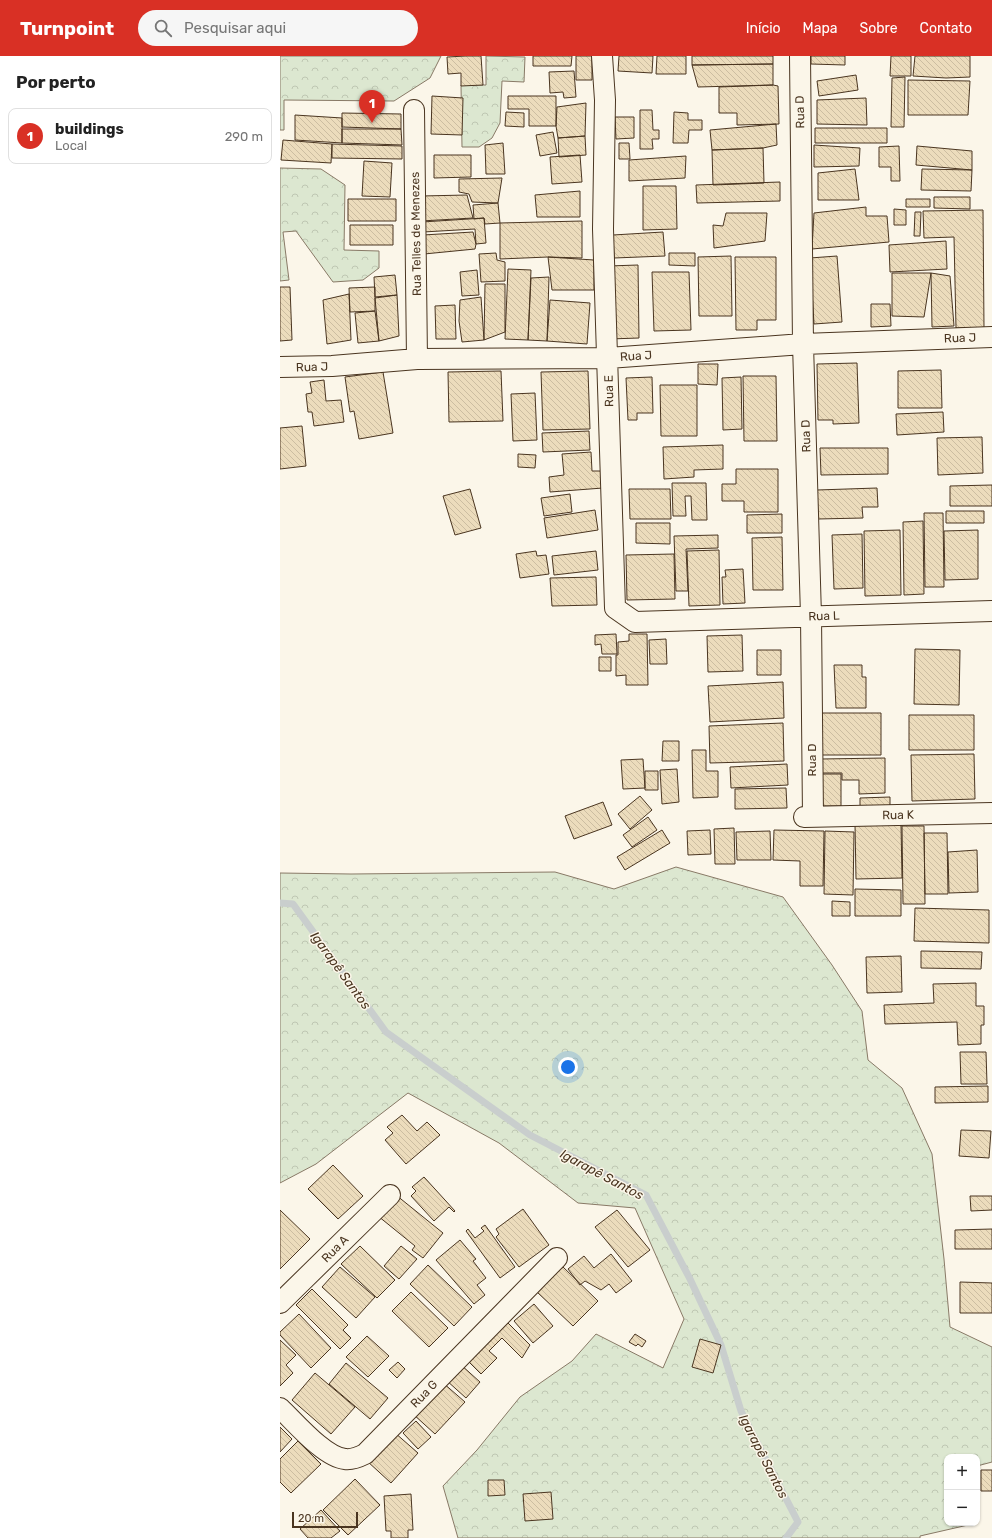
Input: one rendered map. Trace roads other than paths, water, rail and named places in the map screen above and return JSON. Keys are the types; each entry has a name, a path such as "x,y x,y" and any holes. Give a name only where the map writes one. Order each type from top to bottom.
{"street":[{"name":"Rua E","path":"602,56 605,100 603,229 615,608 635,622 657,622"},
{"name":"Rua D","path":"800,56 803,344 811,616 808,817"},
{"name":"Rua Telles de Menezes","path":"414,110 417,359"},
{"name":"Rua J","path":"280,367 332,366 417,359 608,358 803,344 992,337"},
{"name":"Rua L","path":"657,622 992,611"},
{"name":"Rua K","path":"808,817 992,813"},
{"name":"Rua A","path":"280,1303 390,1195"},
{"name":"Rua G","path":"280,1408 317,1444 331,1455 344,1459 354,1458 366,1454 557,1258"}],"waterway":[{"name":"Igarapê Santos","path":"280,903 293,904 386,1032 530,1135 646,1195 690,1279 721,1345 741,1411 798,1522 786,1538"}],"place":[{"name":"buildings","path":"372,123"}]}
